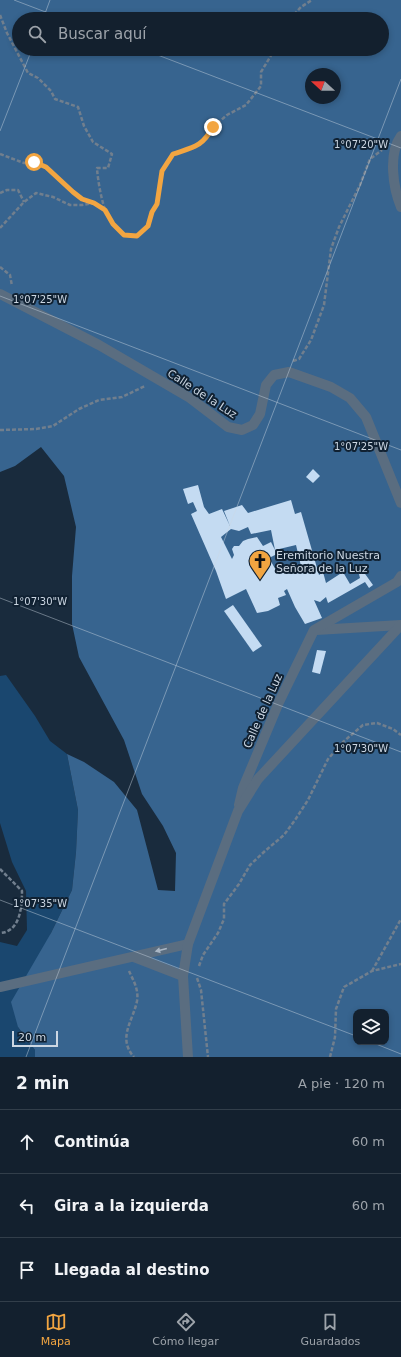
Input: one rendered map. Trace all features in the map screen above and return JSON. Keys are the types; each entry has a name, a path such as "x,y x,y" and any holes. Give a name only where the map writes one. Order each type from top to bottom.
{"street":[{"path":"400,137 395,150 393,181 401,208"},
{"name":"Calle de la Luz","path":"4,296 99,345 158,379 190,398 228,427 242,430 253,425 260,414 266,385 274,375 289,372 331,387 350,398 366,417 401,503"},
{"path":"314,630 397,582 401,576"},
{"path":"314,630 401,625"},
{"path":"188,1057 183,976 188,944 238,811 258,779 401,625"},
{"name":"Calle de la Luz","path":"238,811 243,788 273,716 314,630"},
{"path":"1,987 188,944"},
{"path":"129,958 183,976"}],"path":[{"path":"296,12 301,6 312,0"},
{"path":"0,15 12,43"},
{"path":"19,56 28,73 38,78 51,91 56,99 78,107 84,126 93,142 112,154 108,168 97,168 98,181 105,210 113,224 124,235 137,236 148,226 152,212 157,204 162,171 173,154 196,147 207,137 213,127 227,115 246,105 261,86 261,72 271,56"},
{"path":"292,361 299,359 311,340 324,305 331,249 339,227 360,185 370,159 400,137"},
{"path":"0,154 24,163 34,162 46,167 82,199 94,203 105,210"},
{"path":"0,193 7,190 18,190 24,202"},
{"path":"0,228 24,202 36,193 53,197 70,205 94,203"},
{"path":"0,267 10,275 12,290 4,296"},
{"path":"0,430 36,429 53,426 79,409 99,400 122,397 158,379"},
{"path":"197,978 199,966 204,955 218,933 224,919 224,904 239,884 250,865 288,830 308,800 328,759 343,742 363,725 377,724 392,729 401,735"},
{"path":"0,869 22,891 22,900 19,919 12,929 0,933"},
{"path":"372,971 401,919"},
{"path":"129,958 136,986 137,1000 125,1036 129,1052 134,1057"},
{"path":"330,1057 335,1037 336,1009 344,987 372,971 394,964 401,964"},
{"path":"185,965 197,978 201,990 208,1057"}],"shaded area":[{"path":"0,0 401,0 401,1057 35,1057 35,1050 18,1027 11,1002 51,933 72,890 78,810 67,754 84,762 114,782 137,810 158,890 175,891 176,853 163,826 142,794 124,740 79,657 72,624 72,576 76,527 64,476 41,447 15,466 0,472"},
{"path":"6,675 35,716 50,741 67,754 78,810 72,890 51,933 18,1027 35,1050 35,1057 0,1057 0,942 17,946 27,930 26,891 12,862 0,823 0,676"}],"building":[{"path":"313,469 320,476 313,483 306,477"},
{"path":"198,485 204,507 209,514 222,509 230,526 224,511 242,505 248,513 291,500 295,514 301,512 319,575 323,572 326,583 343,572 350,584 360,578 359,574 363,571 373,585 369,588 365,582 328,603 326,597 320,602 314,600 322,618 305,624 287,589 284,591 286,595 278,598 280,605 268,611 257,613 246,589 226,599 216,571 191,514 197,511 193,502 188,504 183,489","holes":["248,527 251,534 271,530 275,550 271,542 263,546 257,537 243,541 239,546 234,546 232,549 234,555 232,559 221,537 231,529 239,531","296,545 301,566 277,572 269,558 277,554 275,550"]},
{"path":"233,605 262,646 253,652 224,611"},
{"path":"317,650 326,651 320,674 312,672"}],"place":[{"name":"Eremitorio Nuestra Señora de la Luz","path":"260,580"}],"route":[{"path":"34,162 46,167 82,199 94,203 105,210 113,224 124,235 137,236 148,226 152,212 157,204 162,171 173,154 196,147 207,137 213,127"}]}
